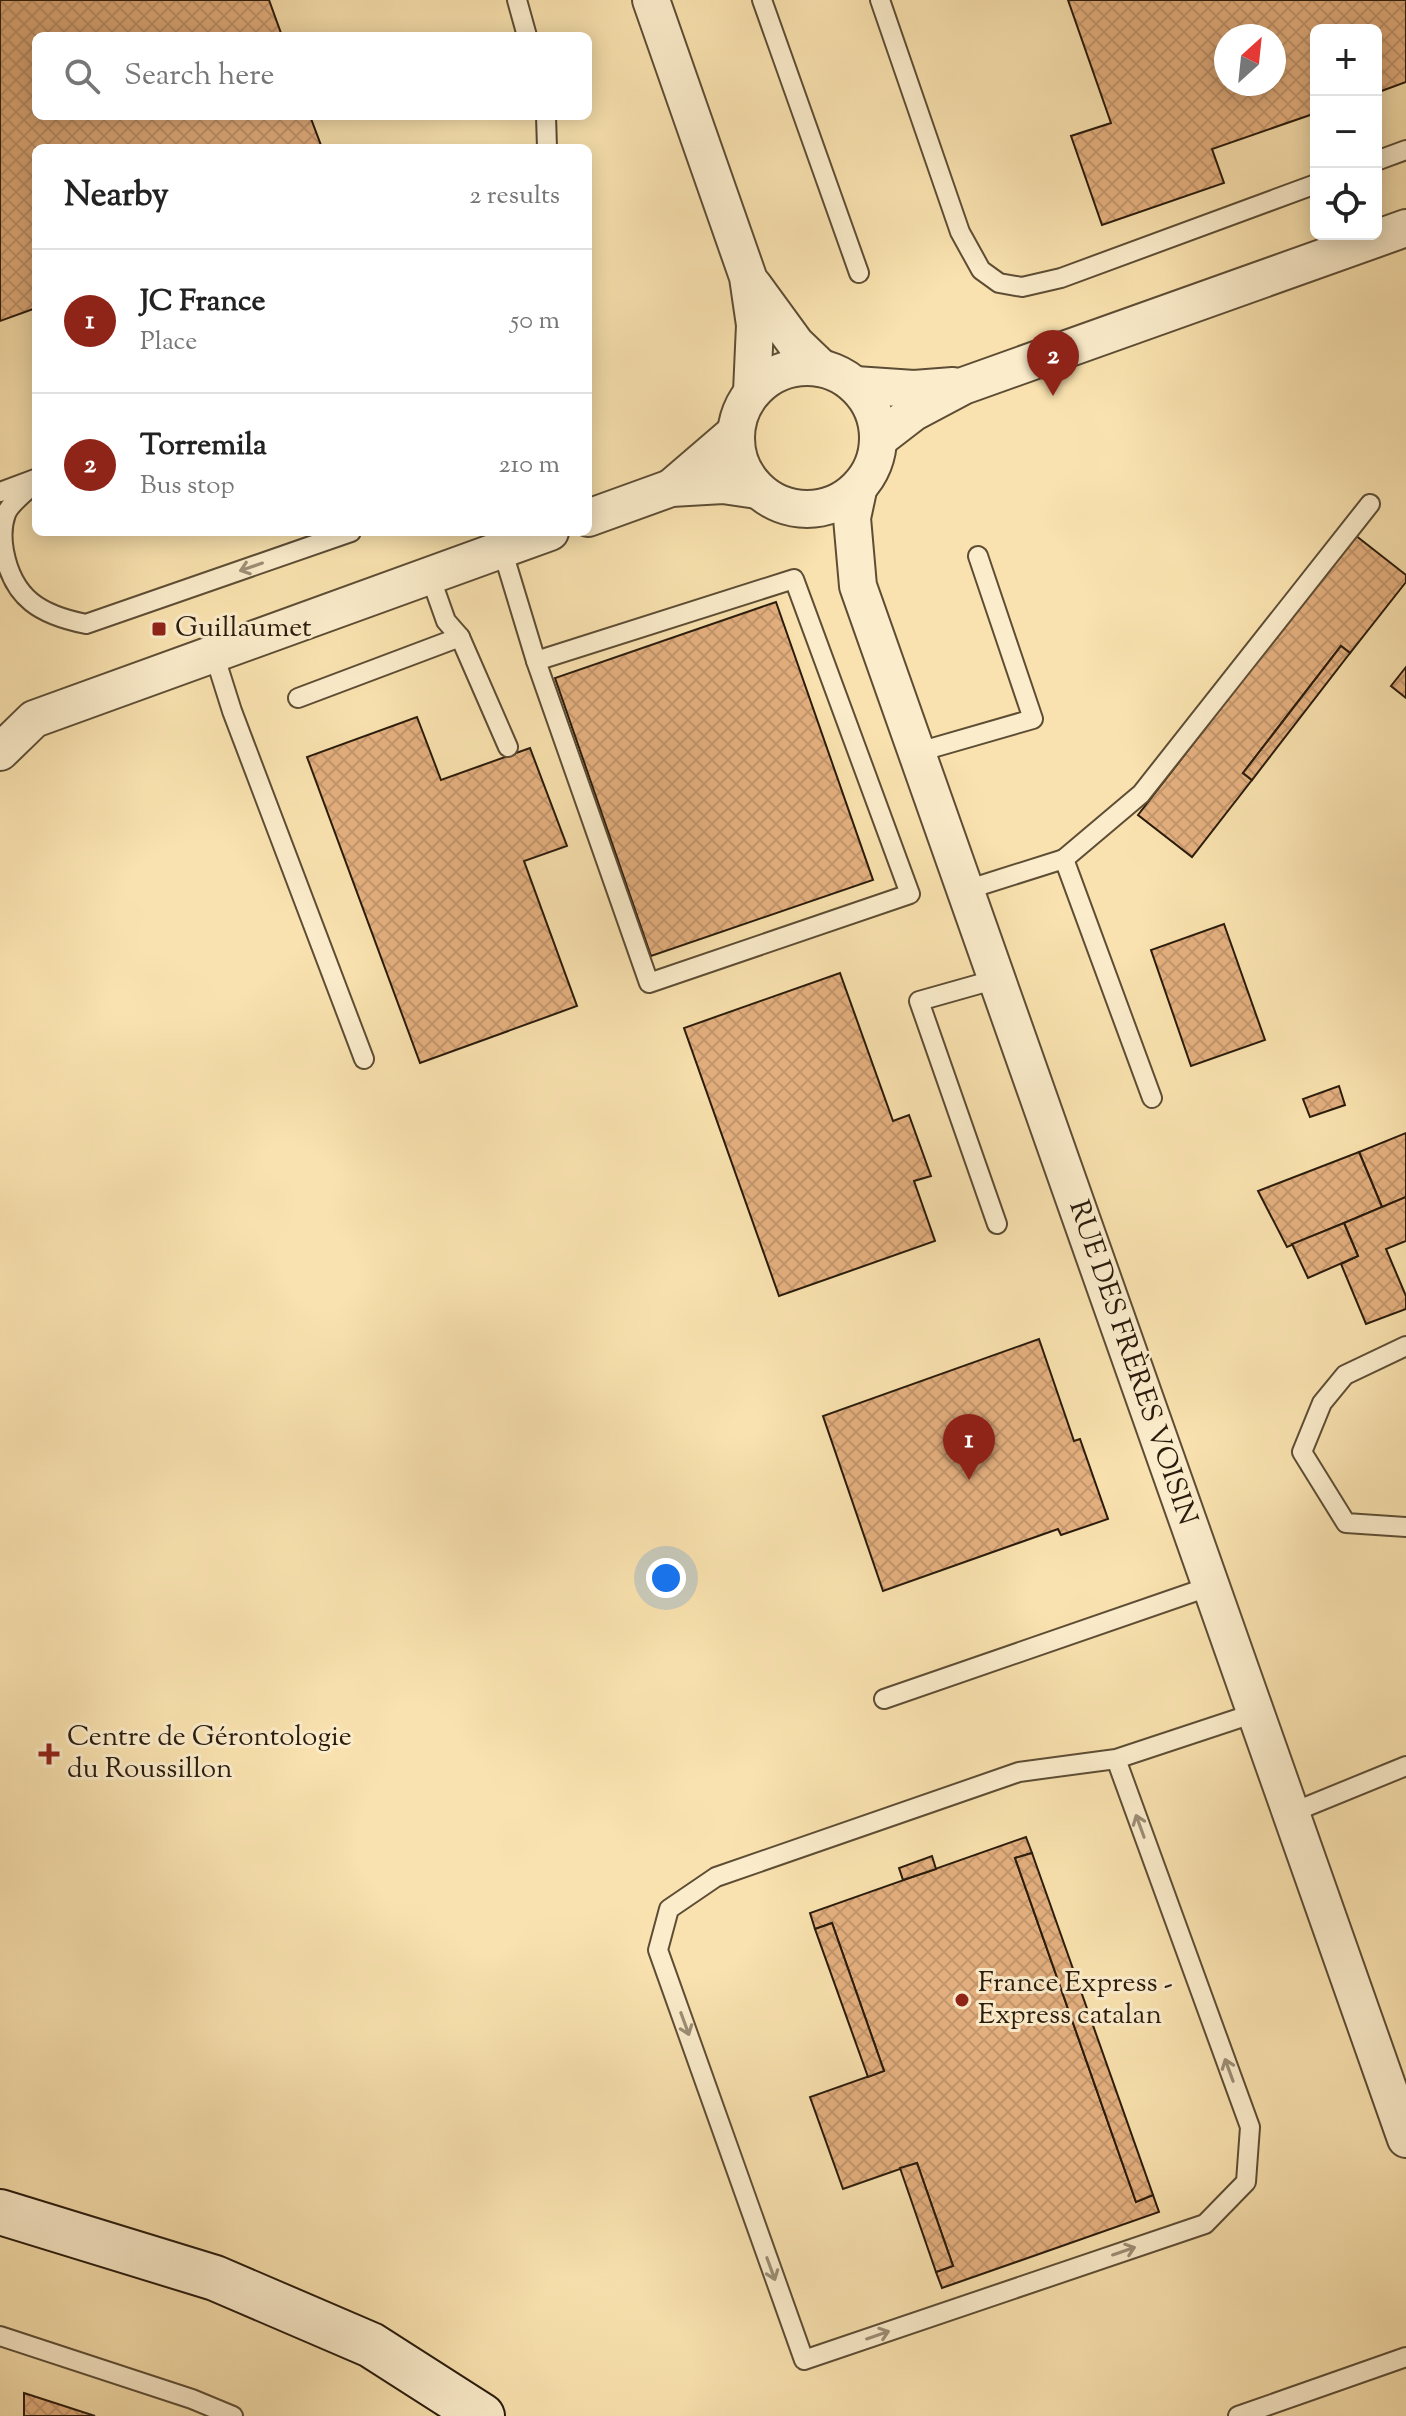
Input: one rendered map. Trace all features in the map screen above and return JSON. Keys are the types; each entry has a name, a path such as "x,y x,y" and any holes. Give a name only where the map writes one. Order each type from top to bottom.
{"main road":[{"path":"0,2212 215,2278 371,2345 482,2416"}],"street":[{"path":"651,0 748,277 755,325 752,392"},
{"path":"879,439 914,412 963,386 1406,228"},
{"path":"748,277 796,344 821,368"},
{"path":"802,367 821,368 839,374 855,385 868,400 876,419 879,439 869,475 858,490 838,503 816,510 792,508 773,502 757,490 744,473 737,453 735,433 740,411 752,392 766,379 783,370 802,367"},
{"path":"855,385 914,389 963,386"},
{"path":"671,488 735,433"},
{"path":"592,517 671,488 723,485 757,490"},
{"name":"RUE DES FRÈRES VOISIN","path":"858,490 852,518 858,586 1406,2139"},
{"name":"RUE DES FRÈRES VOISIN","path":"792,508 822,530 858,586"},
{"path":"0,752 17,717 214,654 539,536"}],"lane":[{"path":"517,0 526,32"},
{"path":"762,0 859,273"},
{"path":"880,0 960,232 981,270 999,283 1022,287 1061,278 1310,186"},
{"path":"546,120 547,144"},
{"path":"1382,159 1406,150"},
{"path":"0,492 32,481"},
{"path":"32,484 6,512 2,540 8,573 29,603 58,619 86,624 339,536"},
{"path":"966,890 1064,859 1141,794 1370,504"},
{"path":"502,549 536,661 649,983 910,894 794,579 536,661"},
{"path":"915,753 1033,719 978,556"},
{"path":"430,576 446,621 460,637 508,747"},
{"path":"298,698 460,637"},
{"path":"214,654 232,711 364,1059"},
{"path":"1064,859 1152,1098"},
{"path":"997,979 919,1001 997,1224"},
{"path":"1406,1346 1345,1375 1322,1403 1302,1452 1346,1523 1406,1527"},
{"path":"884,1699 1211,1586"},
{"path":"1116,1759 1250,2127 1246,2182 1205,2224 804,2360 658,1950 669,1909 716,1877 1019,1772 1116,1759 1255,1713"},
{"path":"1291,1813 1406,1766"},
{"path":"0,2336 178,2394 233,2416"},
{"path":"1238,2416 1406,2357"}],"building":[{"path":"0,0 269,0 281,32 32,32 32,120 312,120 320,144 32,144 32,309 0,321"},
{"path":"1068,0 1406,0 1406,82 1382,91 1382,24 1310,24 1310,115 1212,149 1224,183 1102,225 1071,136 1111,123"},
{"path":"1355,535 1406,575 1406,582 1350,653 1341,646 1243,773 1252,780 1192,857 1138,815"},
{"path":"776,602 873,880 651,956 555,678"},
{"path":"1341,646 1350,653 1252,780 1243,773"},
{"path":"1406,667 1406,698 1391,686"},
{"path":"417,717 441,780 530,748 567,846 524,861 577,1006 420,1063 307,757"},
{"path":"1224,924 1265,1040 1191,1066 1151,950"},
{"path":"840,973 893,1121 909,1115 931,1176 914,1181 935,1241 779,1296 684,1028"},
{"path":"1339,1086 1345,1105 1310,1117 1303,1099"},
{"path":"1406,1133 1406,1197 1382,1207 1359,1152"},
{"path":"1359,1152 1382,1207 1287,1247 1258,1191"},
{"path":"1406,1197 1406,1241 1386,1249 1406,1296 1406,1309 1366,1324 1341,1264 1358,1256 1344,1223"},
{"path":"1344,1223 1358,1256 1308,1278 1292,1244"},
{"path":"1039,1339 1074,1441 1080,1439 1108,1519 1061,1535 1058,1529 883,1591 823,1416"},
{"name":"France Express - Express catalan","path":"1026,1837 1032,1853 1015,1858 1136,2202 1153,2195 1159,2212 942,2288 936,2272 953,2266 917,2163 843,2189 810,2097 884,2071 832,1923 815,1929 810,1913"},
{"path":"1032,1853 1153,2195 1136,2202 1015,1858"},
{"path":"932,1856 936,1869 903,1880 899,1868"},
{"path":"832,1923 884,2071 868,2077 815,1929"},
{"path":"917,2163 953,2266 936,2272 900,2168"},
{"path":"24,2393 95,2416 24,2416"}],"place":[{"name":"Torremila","path":"1053,396"},
{"name":"Guillaumet","path":"159,629"},
{"name":"JC France","path":"969,1480"},
{"name":"Centre de Gérontologie du Roussillon","path":"49,1754"},
{"name":"France Express - Express catalan","path":"962,2000"}]}
